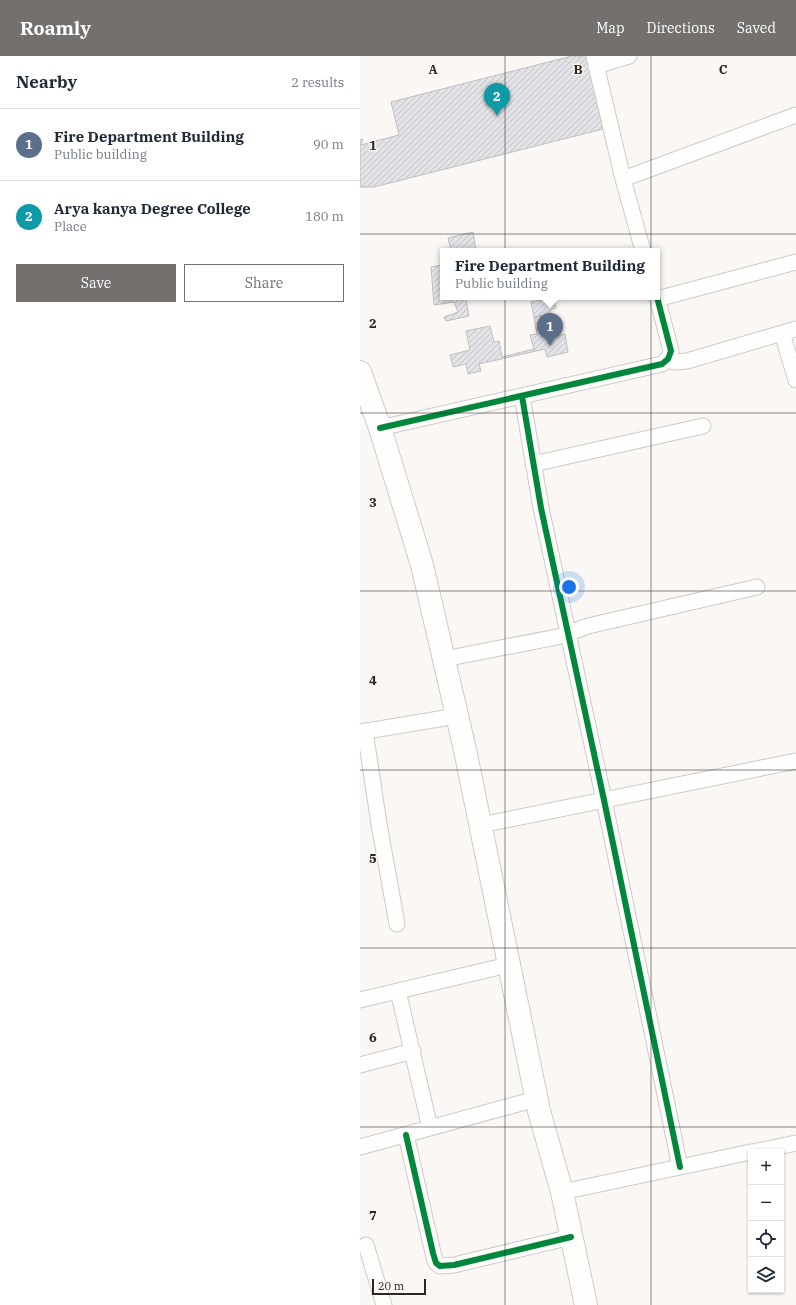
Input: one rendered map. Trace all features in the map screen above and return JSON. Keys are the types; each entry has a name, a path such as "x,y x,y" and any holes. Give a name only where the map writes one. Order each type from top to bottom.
{"main road":[{"path":"360,372 380,428 422,565 481,825 536,1099 562,1192 586,1305"}],"street":[{"path":"628,56 595,61 622,179 643,248"},
{"path":"622,179 796,115"},
{"path":"660,297 796,262"},
{"path":"380,428 662,364 671,351 658,300"},
{"path":"666,360 675,362 687,361 789,331 796,380"},
{"path":"522,396 533,464 567,634 604,800 680,1167"},
{"path":"533,464 703,426"},
{"path":"444,659 567,634 588,626 757,587"},
{"path":"397,924 362,731 457,716"},
{"path":"481,825 796,761"},
{"path":"360,1000 508,965"},
{"path":"398,991 430,1128"},
{"path":"360,1065 413,1051"},
{"path":"360,1147 536,1099"},
{"path":"406,1135 433,1253 436,1263 440,1266 454,1265 571,1237"},
{"path":"767,1149 796,1143"},
{"path":"562,1192 748,1153"},
{"path":"366,1244 384,1305"}],"building":[{"path":"572,56 599,56 607,87 594,90 603,129 374,187 360,187 360,140 363,139 361,145 399,135 391,102"},
{"path":"473,232 476,248 450,248 448,238"},
{"path":"440,266 440,300 466,300 469,316 446,321 444,317 458,312 454,302 434,305 431,267"},
{"path":"540,300 555,300 556,308 550,310 551,314 534,317 531,302"},
{"path":"551,314 554,325 550,326 553,337 565,334 568,352 547,357 545,349 479,364 481,371 468,374 466,364 453,367 450,355 470,350 466,331 490,326 494,342 499,341 502,357 534,349 530,335 537,334 534,317"}],"cycle path":[{"path":"380,428 662,364 668,359 671,351 658,300"},
{"path":"522,396 541,508 604,800 680,1167"},
{"path":"406,1135 433,1253 436,1263 440,1266 454,1265 571,1237"}],"place":[{"name":"Arya kanya Degree College","path":"497,116"},
{"name":"Fire Department Building","path":"550,346"}]}
